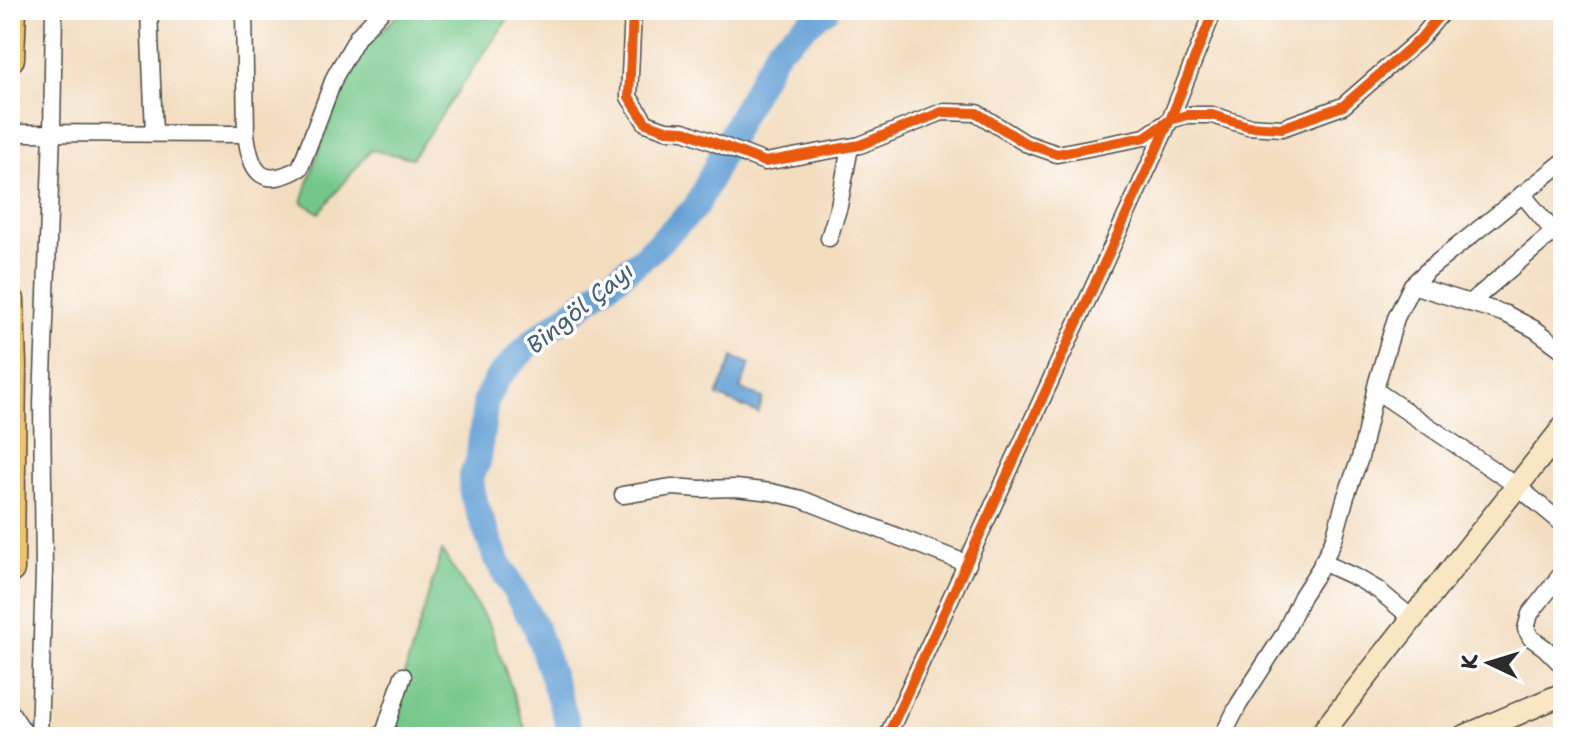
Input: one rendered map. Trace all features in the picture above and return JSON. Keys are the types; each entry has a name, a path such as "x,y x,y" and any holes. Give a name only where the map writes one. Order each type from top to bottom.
{"highway":[{"path":"10,58 12,10"},
{"path":"10,300 10,569"}],"main road":[{"path":"1319,737 1563,428"},
{"path":"1463,737 1563,694"}],"street":[{"path":"39,737 44,571 42,403 54,10"},
{"path":"149,10 154,133"},
{"path":"244,10 248,155 254,168 274,178 285,177 300,168 335,76 358,36 382,10"},
{"path":"633,10 629,97 646,123 666,130 684,131 765,162 860,145 942,112 977,113 1025,143 1057,154 1145,137 1170,120 1187,115 1212,115 1248,126 1282,128 1343,106 1419,40 1444,10"},
{"path":"887,737 1170,120 1214,10"},
{"path":"10,133 246,134"},
{"path":"829,238 839,206 850,147"},
{"path":"1222,737 1239,704 1284,634 1334,539 1360,458 1375,390 1396,318 1412,285 1563,162"},
{"path":"1470,303 1558,228 1522,194"},
{"path":"1412,285 1506,314 1536,330 1563,350"},
{"path":"1375,390 1517,486 1563,524"},
{"path":"623,495 672,487 771,492 801,499 968,564"},
{"path":"1322,562 1368,584 1413,619"},
{"path":"1563,572 1530,614 1526,629 1531,638 1563,666"},
{"path":"383,737 403,676"},
{"path":"10,711 27,737"}],"green space":[{"path":"406,10 514,10 412,158 371,150 319,213 302,202 353,59"},
{"path":"442,551 490,626 528,737 385,737"}],"water":[{"path":"733,357 750,364 740,389 763,398 758,413 717,396"}],"waterway":[{"name":"Bingöl Çayı","path":"572,737 536,628 496,558 472,494 471,477 478,462 486,399 498,377 533,341 645,256 696,207 740,117 778,49 827,10"}],"cycle path":[{"path":"633,10 629,97 646,123 666,130 684,131 765,162 860,145 942,112 977,113 1025,143 1057,154 1145,137 1170,120 1187,115 1212,115 1248,126 1282,128 1343,106 1419,40 1444,10"},
{"path":"887,737 1170,120 1214,10"}]}
